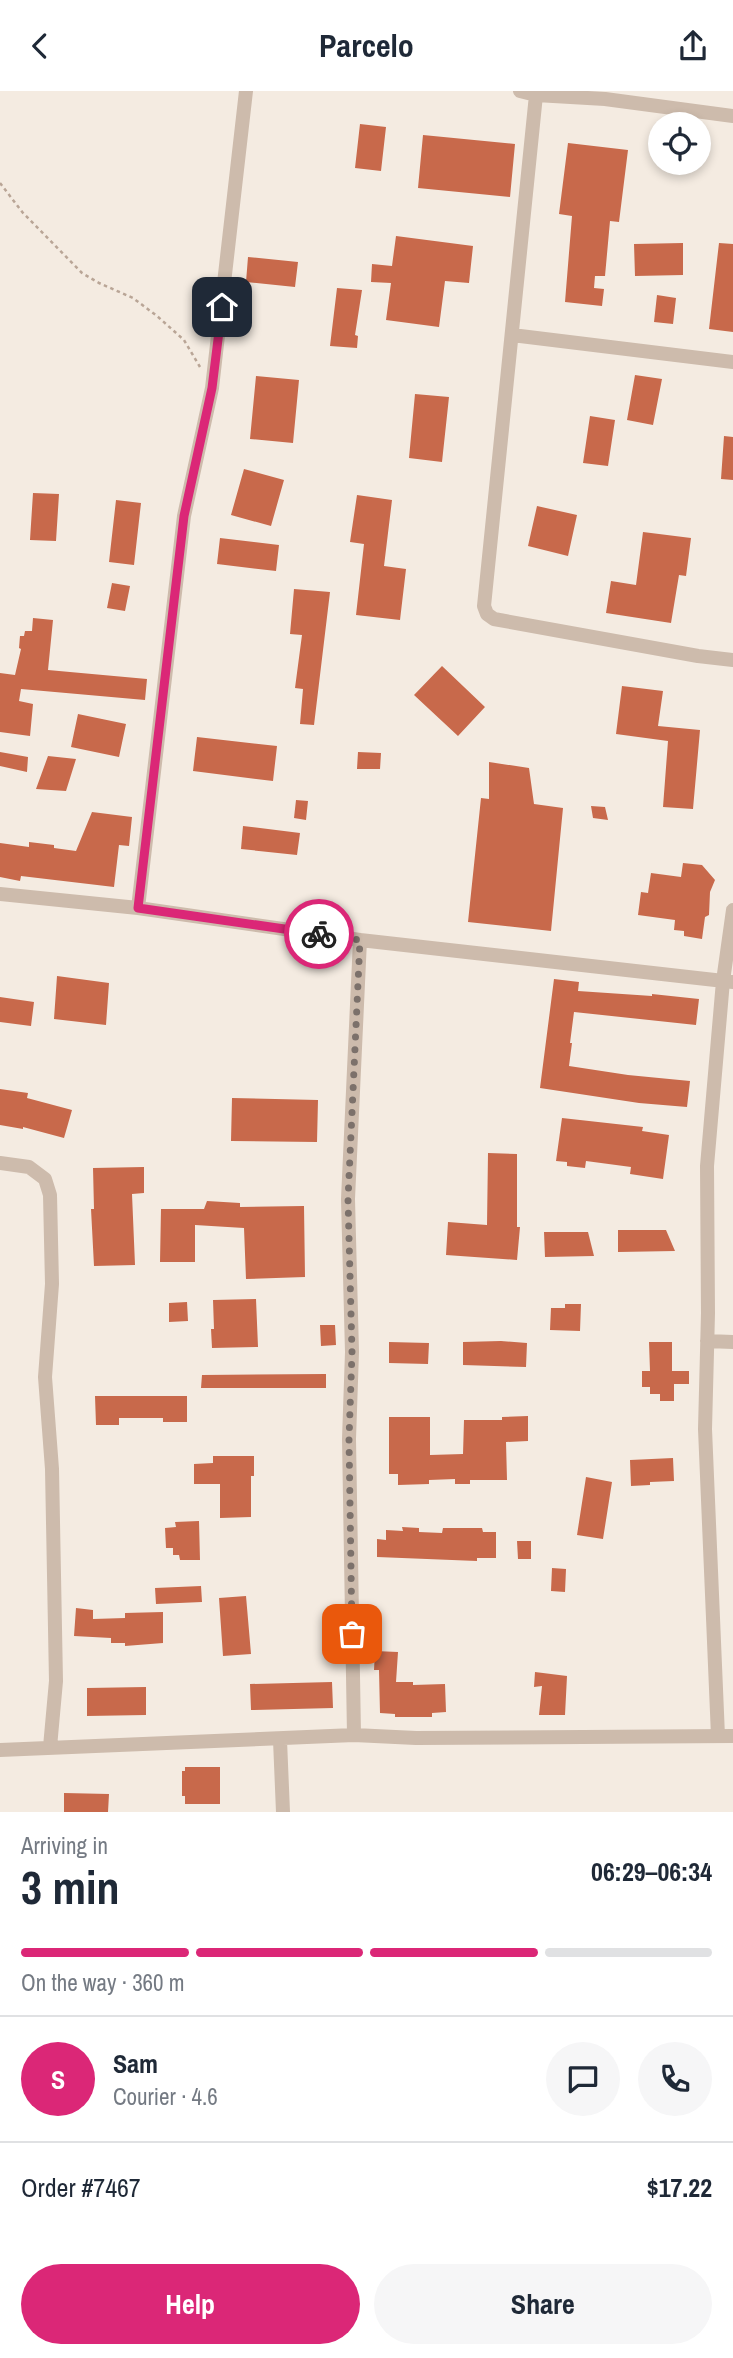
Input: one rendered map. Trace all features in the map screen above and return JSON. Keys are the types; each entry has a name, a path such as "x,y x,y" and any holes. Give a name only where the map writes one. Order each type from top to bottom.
{"street":[{"path":"138,908 184,516 212,388 246,91"},
{"path":"520,91 536,95 606,95 733,116"},
{"path":"536,95 484,606 487,614 494,619 733,660"},
{"path":"512,335 733,362"},
{"path":"0,894 138,908 360,940 728,982"},
{"path":"718,1736 705,1429 707,1166 728,982 733,910"},
{"path":"354,1735 349,1439 352,1352 348,1199 360,940"},
{"path":"0,1163 29,1167 45,1179 50,1195 52,1284 45,1377 52,1469 55,1668 50,1747"},
{"path":"707,1341 733,1342"},
{"path":"0,1750 354,1735 416,1738 733,1736"},
{"path":"280,1740 283,1812"}],"path":[{"path":"0,183 23,213 82,273 133,298 184,340 212,388"}],"building":[{"path":"360,124 386,127 381,171 355,168"},
{"path":"423,135 515,144 510,197 418,188"},
{"path":"568,143 628,150 619,222 610,221 605,276 595,276 594,288 604,289 602,306 565,302 572,216 559,214"},
{"path":"396,236 473,246 469,283 445,281 439,327 386,320 391,283 371,282 372,264 392,266"},
{"path":"683,243 683,275 635,276 634,244"},
{"path":"719,243 733,244 733,332 709,329"},
{"path":"248,257 298,262 295,287 246,282"},
{"path":"337,288 362,290 355,335 358,336 357,348 330,346"},
{"path":"657,295 676,298 673,324 654,322"},
{"path":"635,375 662,379 653,425 627,420"},
{"path":"256,376 299,380 293,443 250,439"},
{"path":"415,394 449,397 442,462 409,458"},
{"path":"590,416 615,420 608,466 583,463"},
{"path":"724,436 733,437 733,480 721,479"},
{"path":"244,469 284,480 271,526 231,515"},
{"path":"33,493 59,494 56,541 30,540"},
{"path":"357,495 392,500 384,566 406,569 400,620 356,615 364,544 350,542"},
{"path":"116,500 141,503 134,565 109,562"},
{"path":"537,506 577,515 568,556 528,546"},
{"path":"643,532 691,538 686,576 679,575 671,623 606,613 611,581 636,585"},
{"path":"220,538 279,545 276,571 217,564"},
{"path":"112,583 130,586 125,611 107,608"},
{"path":"294,589 330,592 314,725 300,724 303,689 295,688 302,635 290,634"},
{"path":"33,618 53,620 48,670 147,679 145,700 21,689 19,701 33,704 30,736 0,732 0,673 15,675 21,649 20,636 24,636 25,631 32,631"},
{"path":"442,666 485,707 458,736 414,695"},
{"path":"622,686 663,691 658,726 700,730 693,809 663,807 668,741 616,734"},
{"path":"78,714 126,724 119,757 71,747"},
{"path":"197,737 277,746 273,781 193,771"},
{"path":"0,752 28,757 27,772 0,766"},
{"path":"358,752 381,753 380,769 357,769"},
{"path":"48,756 76,759 66,791 36,789"},
{"path":"489,762 529,768 534,804 563,808 551,931 468,922 481,798 489,799"},
{"path":"296,800 308,801 306,820 294,818"},
{"path":"591,806 605,807 608,820 593,818"},
{"path":"92,812 132,817 129,846 119,845 114,887 21,876 20,881 0,877 0,843 29,847 29,842 76,851"},
{"path":"243,826 300,833 297,855 241,849"},
{"path":"683,863 702,865 715,880 710,892 709,915 705,917 702,939 684,936 684,931 674,930 675,920 638,915 641,892 648,893 651,873 681,877"},
{"path":"57,976 109,983 106,1025 54,1019"},
{"path":"554,979 579,982 578,991 699,999 696,1025 574,1012 570,1043 569,1066 690,1081 687,1107 639,1103 540,1088"},
{"path":"0,997 34,1002 31,1026 0,1022"},
{"path":"0,1089 28,1093 27,1098 72,1110 64,1138 23,1127 0,1125"},
{"path":"232,1098 318,1100 317,1142 231,1141"},
{"path":"562,1118 643,1127 642,1131 669,1135 663,1179 630,1174 631,1167 586,1161 585,1168 567,1166 567,1162 556,1161"},
{"path":"488,1153 517,1154 517,1227 520,1227 517,1260 446,1255 448,1222 487,1225"},
{"path":"144,1167 144,1193 132,1194 135,1265 94,1266 91,1209 94,1209 93,1168"},
{"path":"207,1201 240,1203 240,1207 304,1206 305,1277 246,1279 244,1228 195,1225 195,1262 160,1262 161,1209 204,1209"},
{"path":"618,1230 666,1230 675,1251 618,1252"},
{"path":"544,1232 588,1232 594,1256 545,1257"},
{"path":"256,1299 258,1347 212,1348 213,1300"},
{"path":"187,1302 188,1321 169,1322 169,1303"},
{"path":"565,1304 581,1304 580,1331 550,1330 551,1308 565,1308"},
{"path":"320,1325 335,1325 336,1345 321,1346"},
{"path":"389,1342 429,1343 428,1364 389,1363"},
{"path":"463,1342 527,1343 526,1367 463,1365"},
{"path":"649,1342 672,1342 672,1371 689,1371 689,1384 674,1384 674,1401 660,1401 660,1394 650,1394 650,1387 642,1387 642,1371 650,1371"},
{"path":"326,1374 326,1388 201,1388 202,1375"},
{"path":"95,1396 187,1396 187,1422 163,1422 163,1418 119,1418 119,1425 96,1425"},
{"path":"528,1416 528,1441 506,1442 507,1480 470,1480 470,1484 455,1484 455,1479 429,1480 429,1484 398,1485 398,1474 389,1474 389,1417 430,1417 430,1455 463,1454 464,1420 502,1420 502,1417"},
{"path":"213,1456 254,1456 251,1517 220,1518 220,1484 194,1484 194,1464 213,1463"},
{"path":"673,1458 674,1481 631,1486 630,1460"},
{"path":"586,1477 612,1482 603,1539 577,1535"},
{"path":"199,1521 200,1560 180,1560 179,1555 173,1555 173,1548 166,1548 165,1528 176,1527 175,1522"},
{"path":"402,1527 419,1528 419,1532 442,1533 443,1528 482,1528 483,1532 496,1532 496,1558 477,1558 477,1561 377,1557 377,1539 386,1540 386,1530 403,1531"},
{"path":"517,1541 531,1541 531,1559 518,1559"},
{"path":"552,1568 566,1569 565,1592 551,1591"},
{"path":"201,1586 202,1602 156,1604 155,1588"},
{"path":"246,1596 251,1654 223,1656 219,1598"},
{"path":"76,1608 93,1610 93,1619 125,1618 125,1613 163,1612 163,1643 125,1646 125,1643 111,1643 111,1638 74,1636"},
{"path":"375,1651 398,1652 396,1682 413,1682 413,1685 445,1684 446,1712 432,1713 432,1717 395,1717 395,1714 380,1713 379,1670 374,1670"},
{"path":"535,1672 567,1676 565,1715 539,1715 542,1686 534,1687"},
{"path":"332,1682 333,1708 251,1710 250,1684"},
{"path":"146,1687 146,1715 87,1716 87,1688"},
{"path":"185,1767 220,1767 220,1804 185,1804 185,1796 182,1796 182,1771 185,1771"},
{"path":"64,1793 109,1794 108,1812 64,1812"}],"way so far":[{"path":"319,934 360,940 348,1199 352,1352 349,1439 352,1634"}],"route":[{"path":"222,307 212,388 184,516 138,908 319,934"}]}
